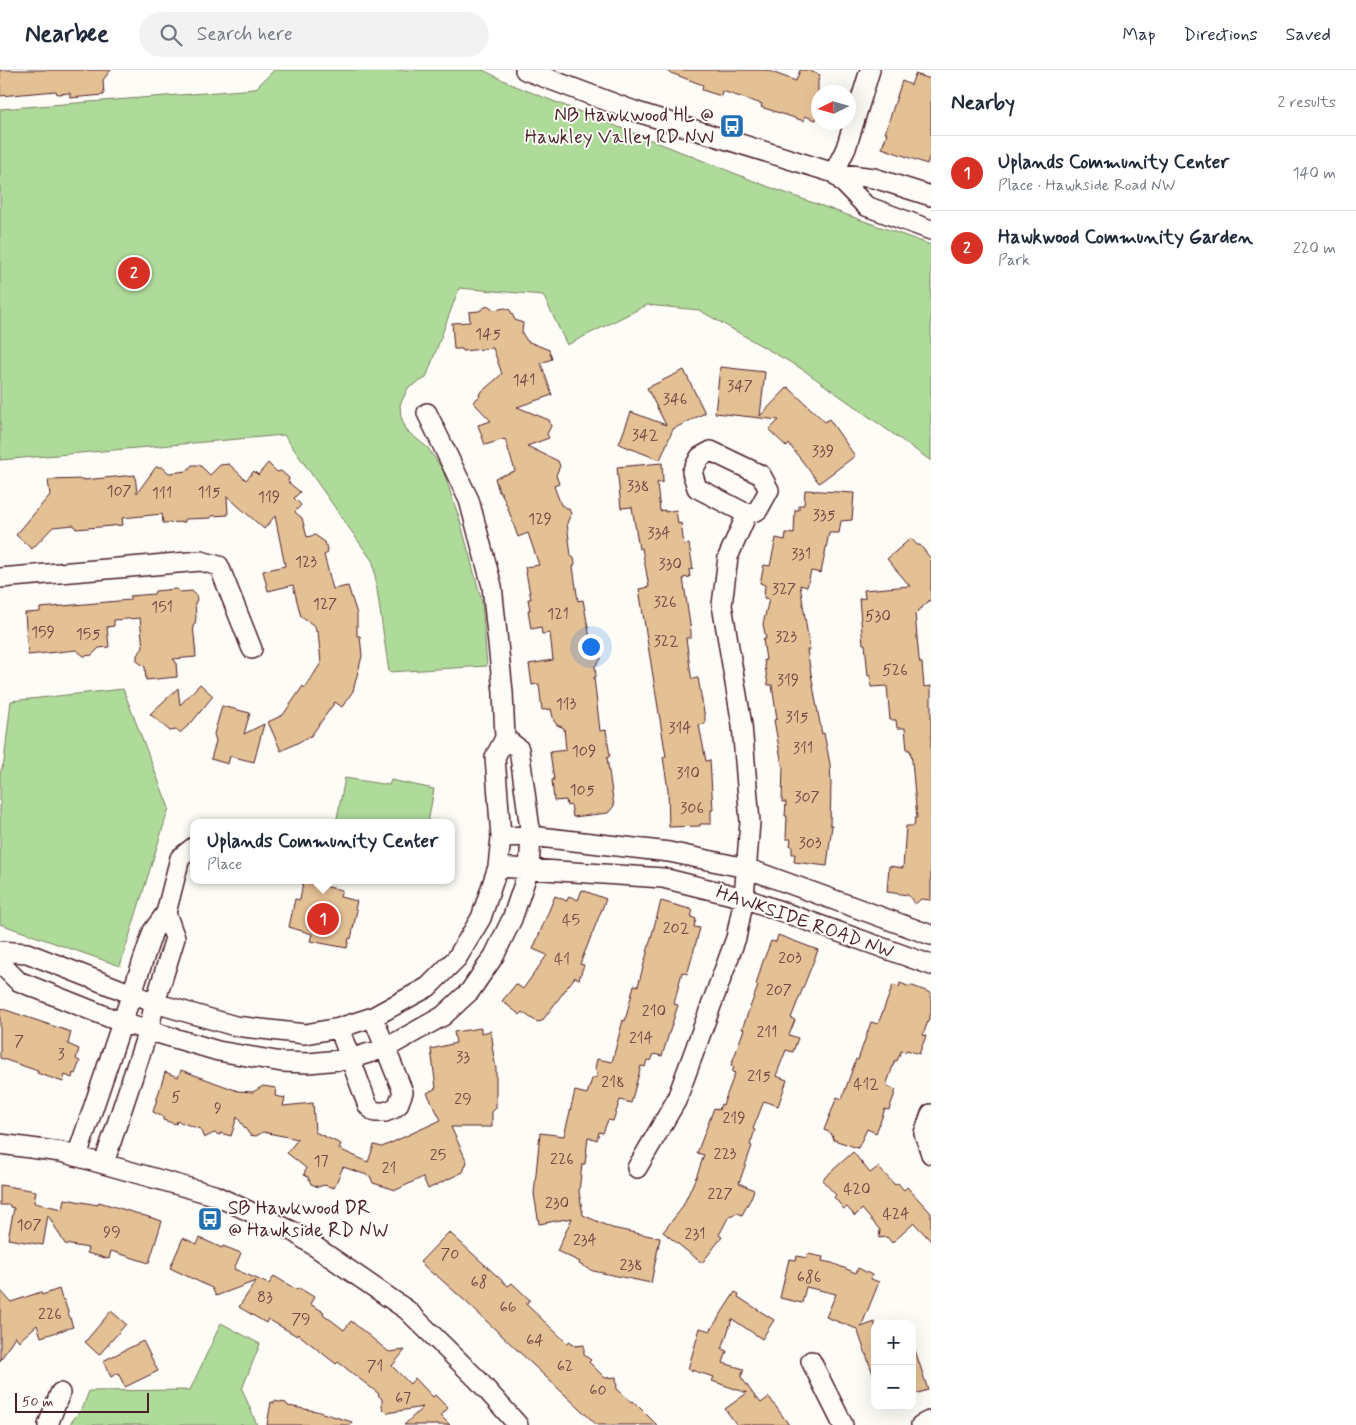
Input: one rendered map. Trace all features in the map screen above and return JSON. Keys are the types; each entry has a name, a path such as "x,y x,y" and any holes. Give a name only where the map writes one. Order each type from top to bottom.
{"street":[{"path":"525,70 634,111 834,173 874,178 931,196"},
{"path":"834,173 846,148 870,70"},
{"path":"834,173 866,206 931,230"},
{"path":"0,950 27,953 155,1003 235,1026 305,1034 339,1028 373,1017 428,987 457,958 481,918 498,867 501,837 495,757 506,738 492,586 469,500 427,413"},
{"path":"637,1168 676,1101 736,938 744,898 750,822 742,725 722,605 728,557 747,514"},
{"path":"0,578 201,561 219,566 252,649"},
{"path":"0,963 18,980 123,1023 218,1051 282,1062 308,1063 349,1059 386,1048 443,1016 470,991 494,956 512,919 529,869 531,836 519,749 506,738"},
{"name":"HAWKSIDE ROAD NW","path":"501,837 531,836 669,852 746,868 931,935"},
{"path":"78,1156 153,932 166,913 180,858 190,850"},
{"name":"HAWKSIDE ROAD NW","path":"498,867 663,878 744,898 931,965"},
{"path":"104,1163 148,1031 175,938 166,913"},
{"path":"339,1028 368,1106 375,1112 385,1112 398,1105 403,1092 373,1017"},
{"path":"931,1114 924,1133 931,1154"},
{"path":"0,1144 78,1156 214,1195 294,1232 406,1310 478,1380 518,1425"},
{"path":"811,1361 843,1425"},
{"path":"48,1425 60,1393"},
{"path":"921,1425 931,1420"}],"green space":[{"path":"274,70 483,70 513,85 769,187 931,245 931,461 802,369 699,310 647,305 567,345 543,295 459,288 426,378 408,388 400,405 401,417 407,431 428,448 443,470 461,524 482,602 487,666 389,672 373,562 284,435 0,460 0,109 255,89"},
{"path":"123,689 169,808 120,966 0,924 0,773 4,762 11,701"},
{"path":"345,778 389,785 391,780 434,789 429,819 337,819"},
{"path":"221,1323 260,1344 242,1389 257,1425 69,1425 83,1407 89,1391 190,1390"}],"building":[{"path":"0,70 111,70 103,80 104,95 70,98 70,93 57,94 56,91 0,96"},
{"path":"668,70 766,70 796,81 800,70 807,70 820,75 818,85 811,85 811,118 805,116 804,121 761,107 762,104 722,91 721,96 702,90 703,85 668,72"},
{"path":"915,74 931,79 931,153 927,164 882,148 902,81 911,85"},
{"path":"489,306 494,310 505,308 510,310 515,320 523,323 522,333 527,341 549,350 552,359 541,363 552,395 517,407 549,420 551,426 547,434 549,438 527,446 558,461 560,466 556,475 559,484 554,486 561,505 569,509 571,514 567,523 571,556 574,558 575,564 573,567 578,601 583,600 592,649 599,653 601,659 595,666 596,677 594,677 600,731 606,730 610,756 607,758 614,806 608,813 573,817 571,805 567,806 566,800 554,801 552,780 554,780 550,752 566,750 564,728 557,725 554,721 551,709 542,710 539,684 532,685 529,664 553,660 550,633 542,634 541,627 531,629 528,610 530,610 528,599 531,599 525,567 539,565 528,533 518,537 495,478 515,471 505,439 485,445 478,425 491,421 473,402 480,396 479,394 502,374 493,348 463,351 462,349 454,349 452,323 470,322 469,312 479,311"},
{"path":"720,367 765,372 760,416 788,387 825,422 829,419 855,456 819,483 789,444 787,447 769,430 779,420 715,413"},
{"path":"684,370 705,413 673,429 660,460 619,444 631,412 666,425 647,388"},
{"path":"268,463 277,472 281,471 289,478 288,482 300,492 294,498 301,505 295,512 302,518 307,537 315,535 325,542 328,553 324,555 333,589 348,586 357,614 357,636 360,636 362,656 353,691 342,707 335,702 311,736 281,751 268,722 283,715 303,686 305,688 321,663 318,632 316,632 315,626 301,617 293,585 268,591 263,571 285,566 275,516 264,529 227,496 228,515 185,519 185,522 163,523 162,514 122,518 123,525 76,529 74,525 53,527 32,549 16,535 50,495 48,480 84,480 135,475 137,493 156,467 162,467 169,473 187,471 192,465 200,465 210,475 220,465 229,464 246,480 254,471 258,475"},
{"path":"662,463 663,482 657,483 660,511 676,510 678,524 681,523 684,545 689,544 693,569 689,570 690,577 683,578 691,631 691,638 686,638 691,675 692,679 698,678 705,718 705,724 699,725 706,761 710,760 713,810 711,810 711,824 700,824 700,826 669,827 668,790 663,757 666,757 639,589 649,587 642,548 639,549 632,507 621,508 617,467"},
{"path":"805,490 854,493 852,520 841,521 839,533 829,533 821,573 811,571 807,587 800,585 810,650 807,650 822,734 824,733 830,764 830,825 832,825 827,866 794,862 795,854 792,854 791,839 786,839 786,802 782,802 783,765 774,720 777,719 772,685 768,685 764,660 766,660 763,639 766,639 763,624 769,599 764,598 765,585 760,583 764,565 770,566 776,538 785,540 786,533 794,534 795,510 799,510 799,505 804,505"},
{"path":"911,538 917,545 920,545 931,559 931,599 915,614 919,659 920,663 922,663 924,687 931,686 931,900 921,899 915,904 908,895 887,892 889,866 903,868 906,826 914,826 915,818 917,818 912,761 910,750 907,750 905,728 897,728 896,720 890,720 887,686 871,687 865,644 863,644 859,599 865,598 864,590 910,586 887,559"},
{"path":"176,589 180,592 192,591 196,595 197,600 195,603 195,624 193,624 196,657 173,659 176,662 177,677 146,680 145,667 137,661 137,655 143,648 140,618 114,620 114,626 107,627 109,647 99,648 92,655 84,656 76,650 28,655 25,613 40,612 40,608 130,600 130,596 154,594 155,591"},
{"path":"200,684 213,696 192,722 180,733 176,730 170,731 150,714 178,688 180,705"},
{"path":"222,706 250,713 244,734 264,724 254,762 230,756 228,764 211,759 216,741 214,734"},
{"path":"303,884 313,884 342,890 340,897 357,901 351,939 349,938 347,948 310,941 312,934 289,927 295,899 300,900"},
{"path":"582,890 606,899 580,964 584,965 579,979 575,977 542,1021 537,1022 522,1012 520,1015 502,1001 516,984 523,989 547,955 533,949 555,896 567,901 569,896 578,900"},
{"path":"661,901 693,910 691,917 696,919 694,927 700,928 689,968 687,974 682,972 674,1004 678,1005 662,1056 654,1054 651,1061 647,1060 645,1067 641,1066 631,1103 620,1100 613,1121 608,1120 603,1133 599,1132 597,1140 588,1137 585,1164 582,1164 579,1192 583,1215 612,1228 660,1238 651,1283 593,1271 579,1264 580,1262 557,1251 572,1218 539,1224 534,1194 540,1133 564,1136 575,1091 587,1094 592,1079 598,1076 595,1068 597,1059 612,1062 634,985 638,986"},
{"path":"778,935 818,950 791,1018 795,1020 789,1035 798,1038 793,1052 786,1050 776,1076 787,1080 778,1106 764,1101 753,1129 755,1130 750,1145 752,1146 739,1183 754,1190 751,1198 742,1215 738,1213 729,1216 719,1235 722,1237 702,1263 663,1232 682,1208 697,1175 704,1155 697,1153 714,1108 719,1110 721,1104 723,1105 735,1073 732,1072 734,1067 731,1066 758,986 756,985 762,964 771,941 776,942"},
{"path":"900,983 931,993 931,1013 923,1035 926,1036 919,1054 907,1050 905,1052 901,1051 897,1061 895,1060 886,1086 896,1090 889,1110 885,1109 876,1133 867,1129 858,1148 834,1140 831,1133 824,1130 837,1097 842,1099 871,1022 878,1024 893,985 899,987"},
{"path":"0,1008 71,1032 68,1044 79,1049 76,1059 80,1061 72,1078 65,1075 63,1082 0,1058"},
{"path":"481,1028 481,1033 491,1031 496,1069 496,1108 492,1112 492,1127 451,1127 467,1162 463,1172 428,1189 423,1177 396,1190 373,1183 370,1176 343,1167 334,1188 324,1185 318,1187 311,1184 308,1177 304,1175 306,1168 287,1153 298,1139 263,1132 256,1136 250,1135 237,1117 231,1136 214,1133 204,1138 200,1129 177,1121 176,1124 163,1120 163,1117 153,1112 165,1072 178,1077 181,1070 238,1091 253,1092 263,1086 276,1088 275,1096 285,1098 283,1106 313,1103 315,1132 341,1144 339,1149 368,1162 374,1145 382,1147 441,1120 427,1093 436,1088 431,1049 456,1043 454,1032"},
{"path":"853,1152 870,1173 878,1167 895,1185 898,1183 904,1190 907,1187 931,1213 931,1241 914,1223 892,1243 887,1237 879,1238 880,1230 862,1209 855,1216 847,1207 844,1209 834,1197 836,1195 822,1180"},
{"path":"0,1185 36,1191 34,1203 63,1209 65,1199 98,1205 99,1202 162,1221 149,1263 111,1251 109,1259 87,1253 88,1248 65,1244 48,1215 43,1245 8,1239 14,1208 10,1207 10,1205 0,1205"},
{"path":"449,1232 508,1286 512,1283 530,1300 526,1304 567,1343 570,1341 575,1346 584,1345 584,1355 591,1360 589,1362 605,1378 616,1377 617,1389 633,1401 657,1425 597,1425 464,1300 420,1262"},
{"path":"183,1238 197,1244 200,1238 222,1248 223,1246 241,1253 234,1269 269,1284 274,1276 297,1290 299,1288 314,1297 310,1304 324,1312 323,1314 344,1330 351,1321 389,1352 405,1350 392,1366 410,1384 415,1378 433,1397 435,1395 448,1408 441,1416 450,1425 404,1425 423,1407 387,1413 382,1408 382,1399 379,1394 338,1362 336,1364 298,1334 297,1336 268,1319 266,1323 239,1307 256,1281 216,1296 212,1288 170,1268"},
{"path":"808,1254 823,1257 822,1261 856,1273 858,1268 872,1275 871,1279 879,1282 861,1327 871,1323 871,1368 857,1329 826,1317 836,1294 806,1287 802,1303 780,1298 789,1259 796,1260 797,1256 807,1258"},
{"path":"59,1289 73,1327 41,1337 37,1325 19,1341 15,1336 0,1361 0,1290 11,1302 41,1292 42,1295"},
{"path":"735,1292 739,1294 738,1297 774,1320 762,1339 732,1319 722,1349 727,1351 723,1363 744,1369 741,1377 756,1398 761,1403 769,1397 789,1425 737,1425 725,1409 747,1393 712,1381 714,1377 688,1369 700,1328 710,1331"},
{"path":"111,1311 126,1324 99,1355 85,1342"},
{"path":"143,1341 158,1371 125,1387 118,1373 111,1377 103,1361"},
{"path":"916,1353 928,1390 916,1394"},
{"path":"274,1401 352,1422 351,1425 267,1425 271,1402 274,1403"}],"place":[{"name":"NB Hawkwood HL @ Hawkley Valley RD NW","path":"732,126"},
{"name":"Hawkwood Community Garden","path":"134,273"},
{"name":"Uplands Community Center","path":"323,919"},
{"name":"SB Hawkwood DR @ Hawkside RD NW","path":"210,1219"}]}
